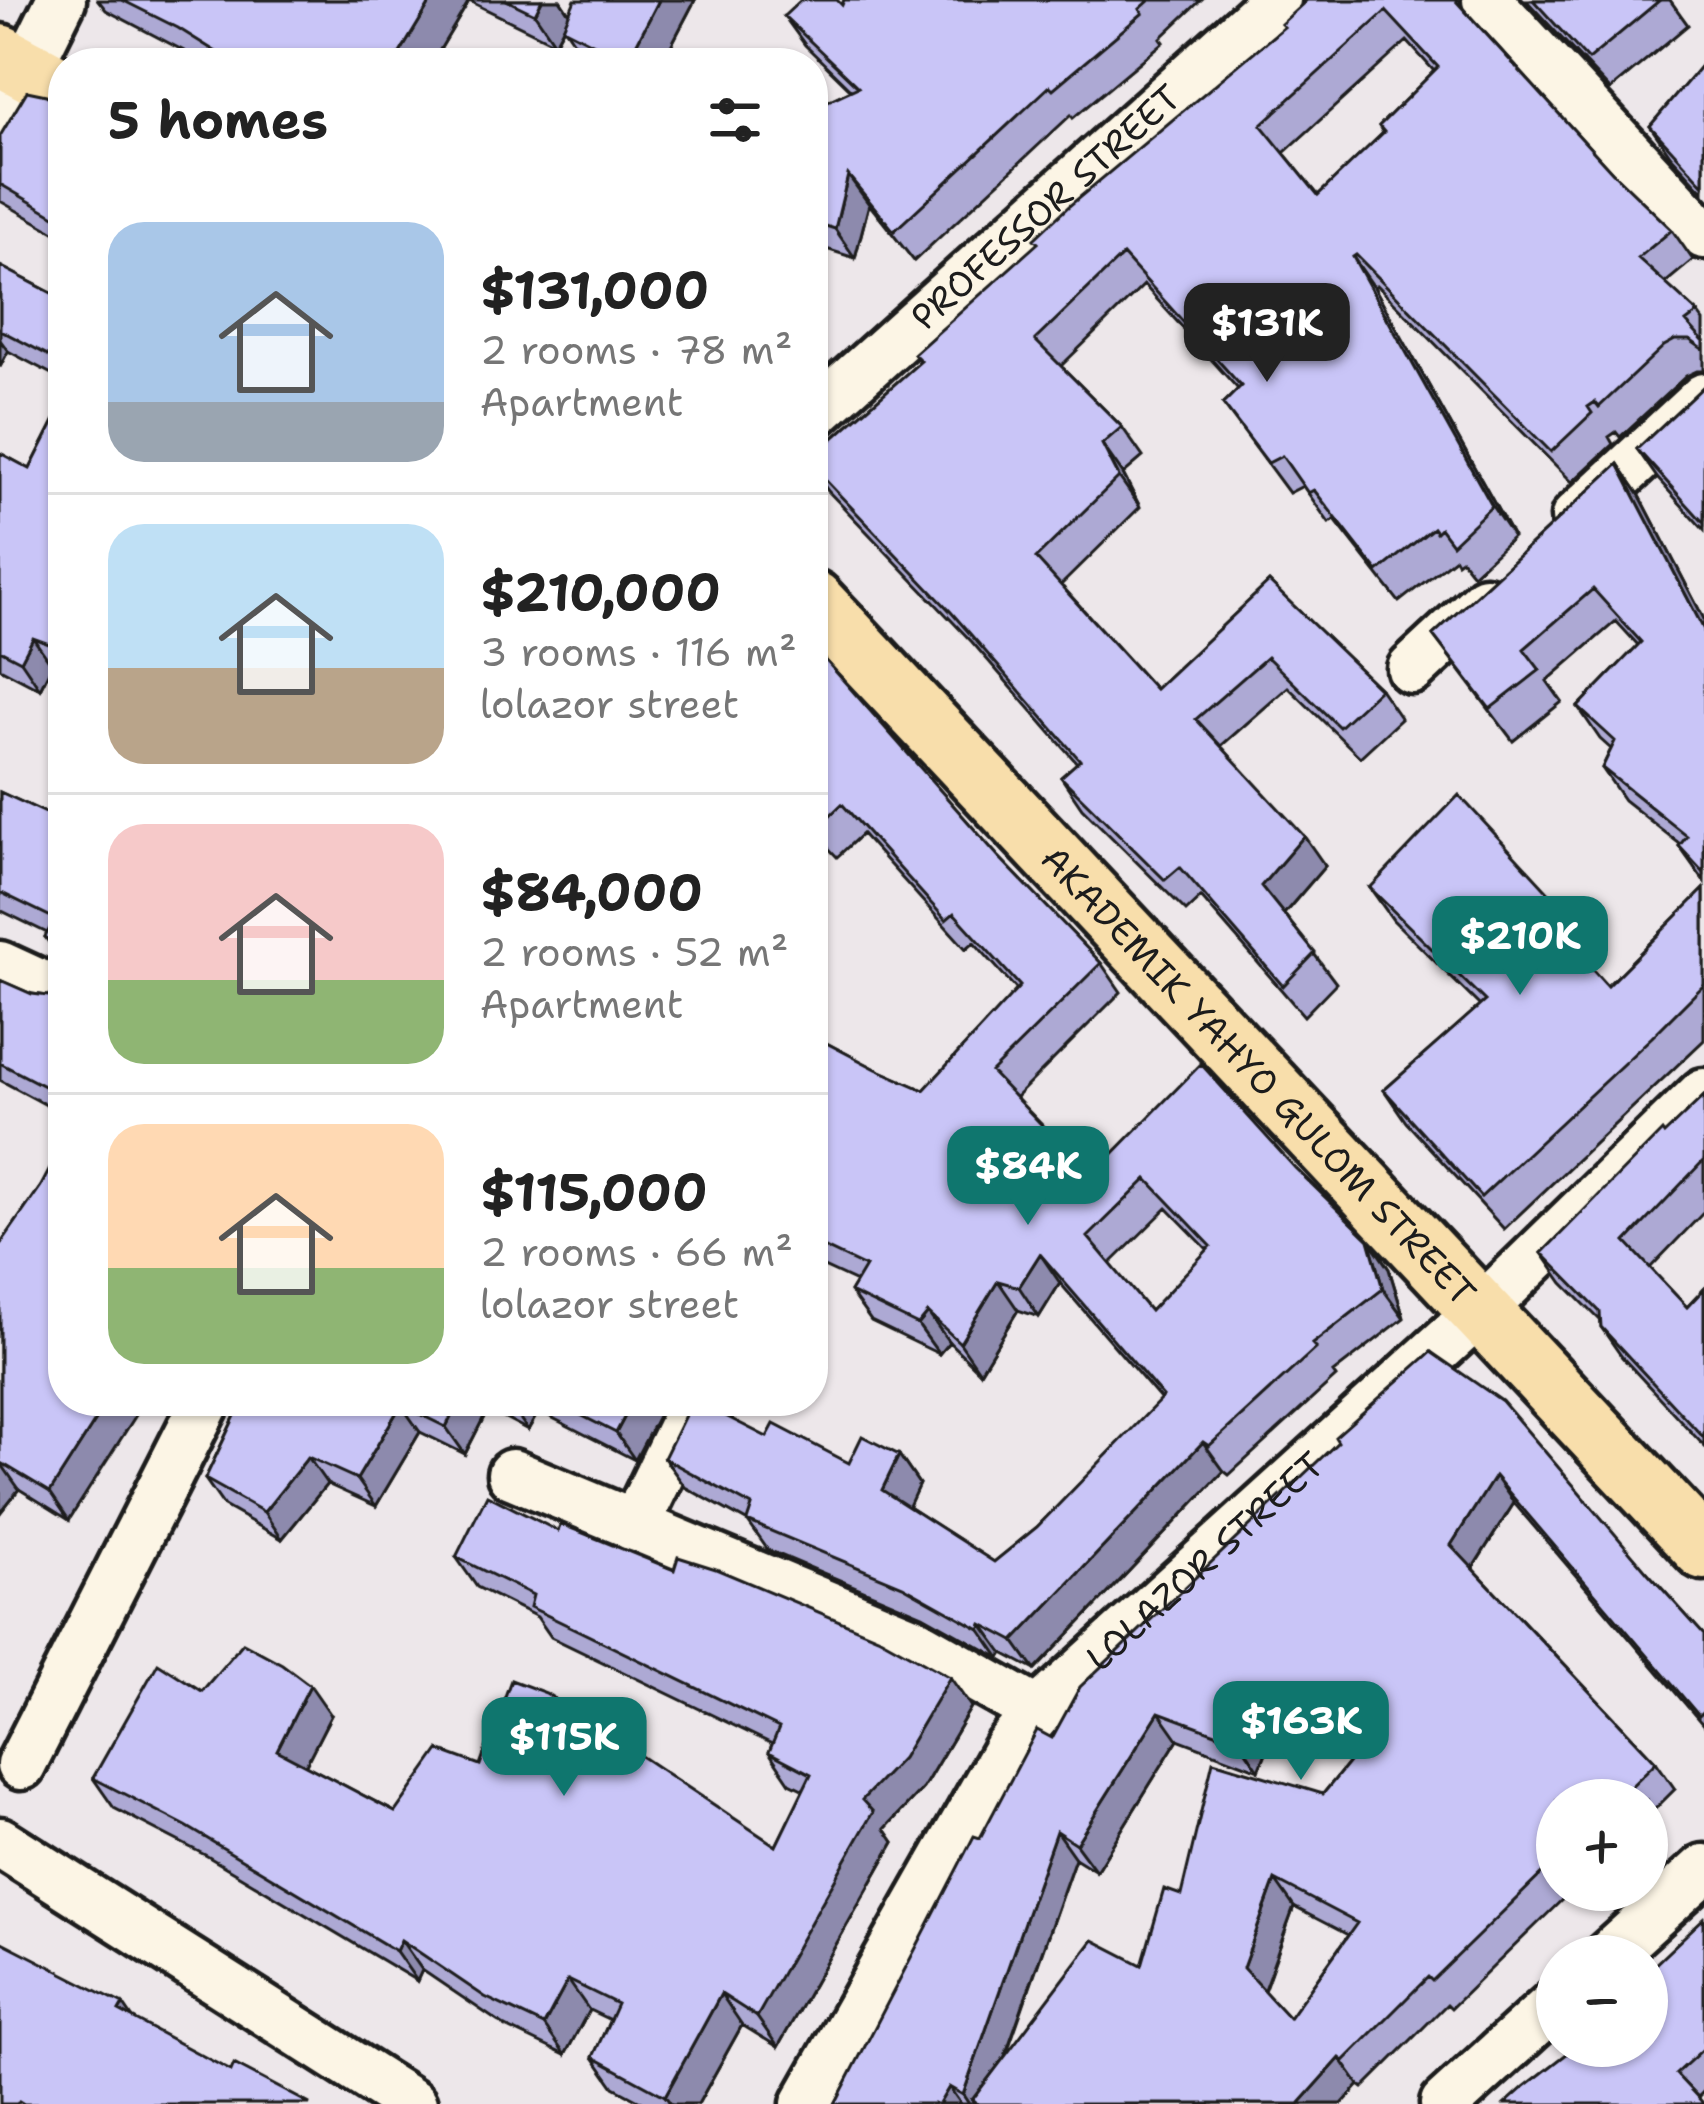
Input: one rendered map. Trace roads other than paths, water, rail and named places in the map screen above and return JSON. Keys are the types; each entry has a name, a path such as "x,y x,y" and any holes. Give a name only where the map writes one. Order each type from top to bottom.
{"main road":[{"name":"AKADEMIK YAHYO GULOM STREET","path":"828,617 1704,1549"}],"street":[{"path":"0,123 62,0"},
{"name":"PROFESSOR STREET","path":"828,402 1276,0"},
{"path":"1487,0 1704,234"},
{"path":"1412,669 1704,398"},
{"path":"0,965 48,988"},
{"name":"LOLAZOR STREET","path":"806,2104 1008,1748 1038,1712 1480,1310 1704,1094"},
{"path":"21,1765 198,1416"},
{"path":"634,1527 688,1416"},
{"path":"512,1474 913,1641 1038,1712"},
{"path":"0,1842 412,2104"},
{"path":"1631,1935 1704,1869"},
{"path":"1445,2104 1536,2021"}]}
